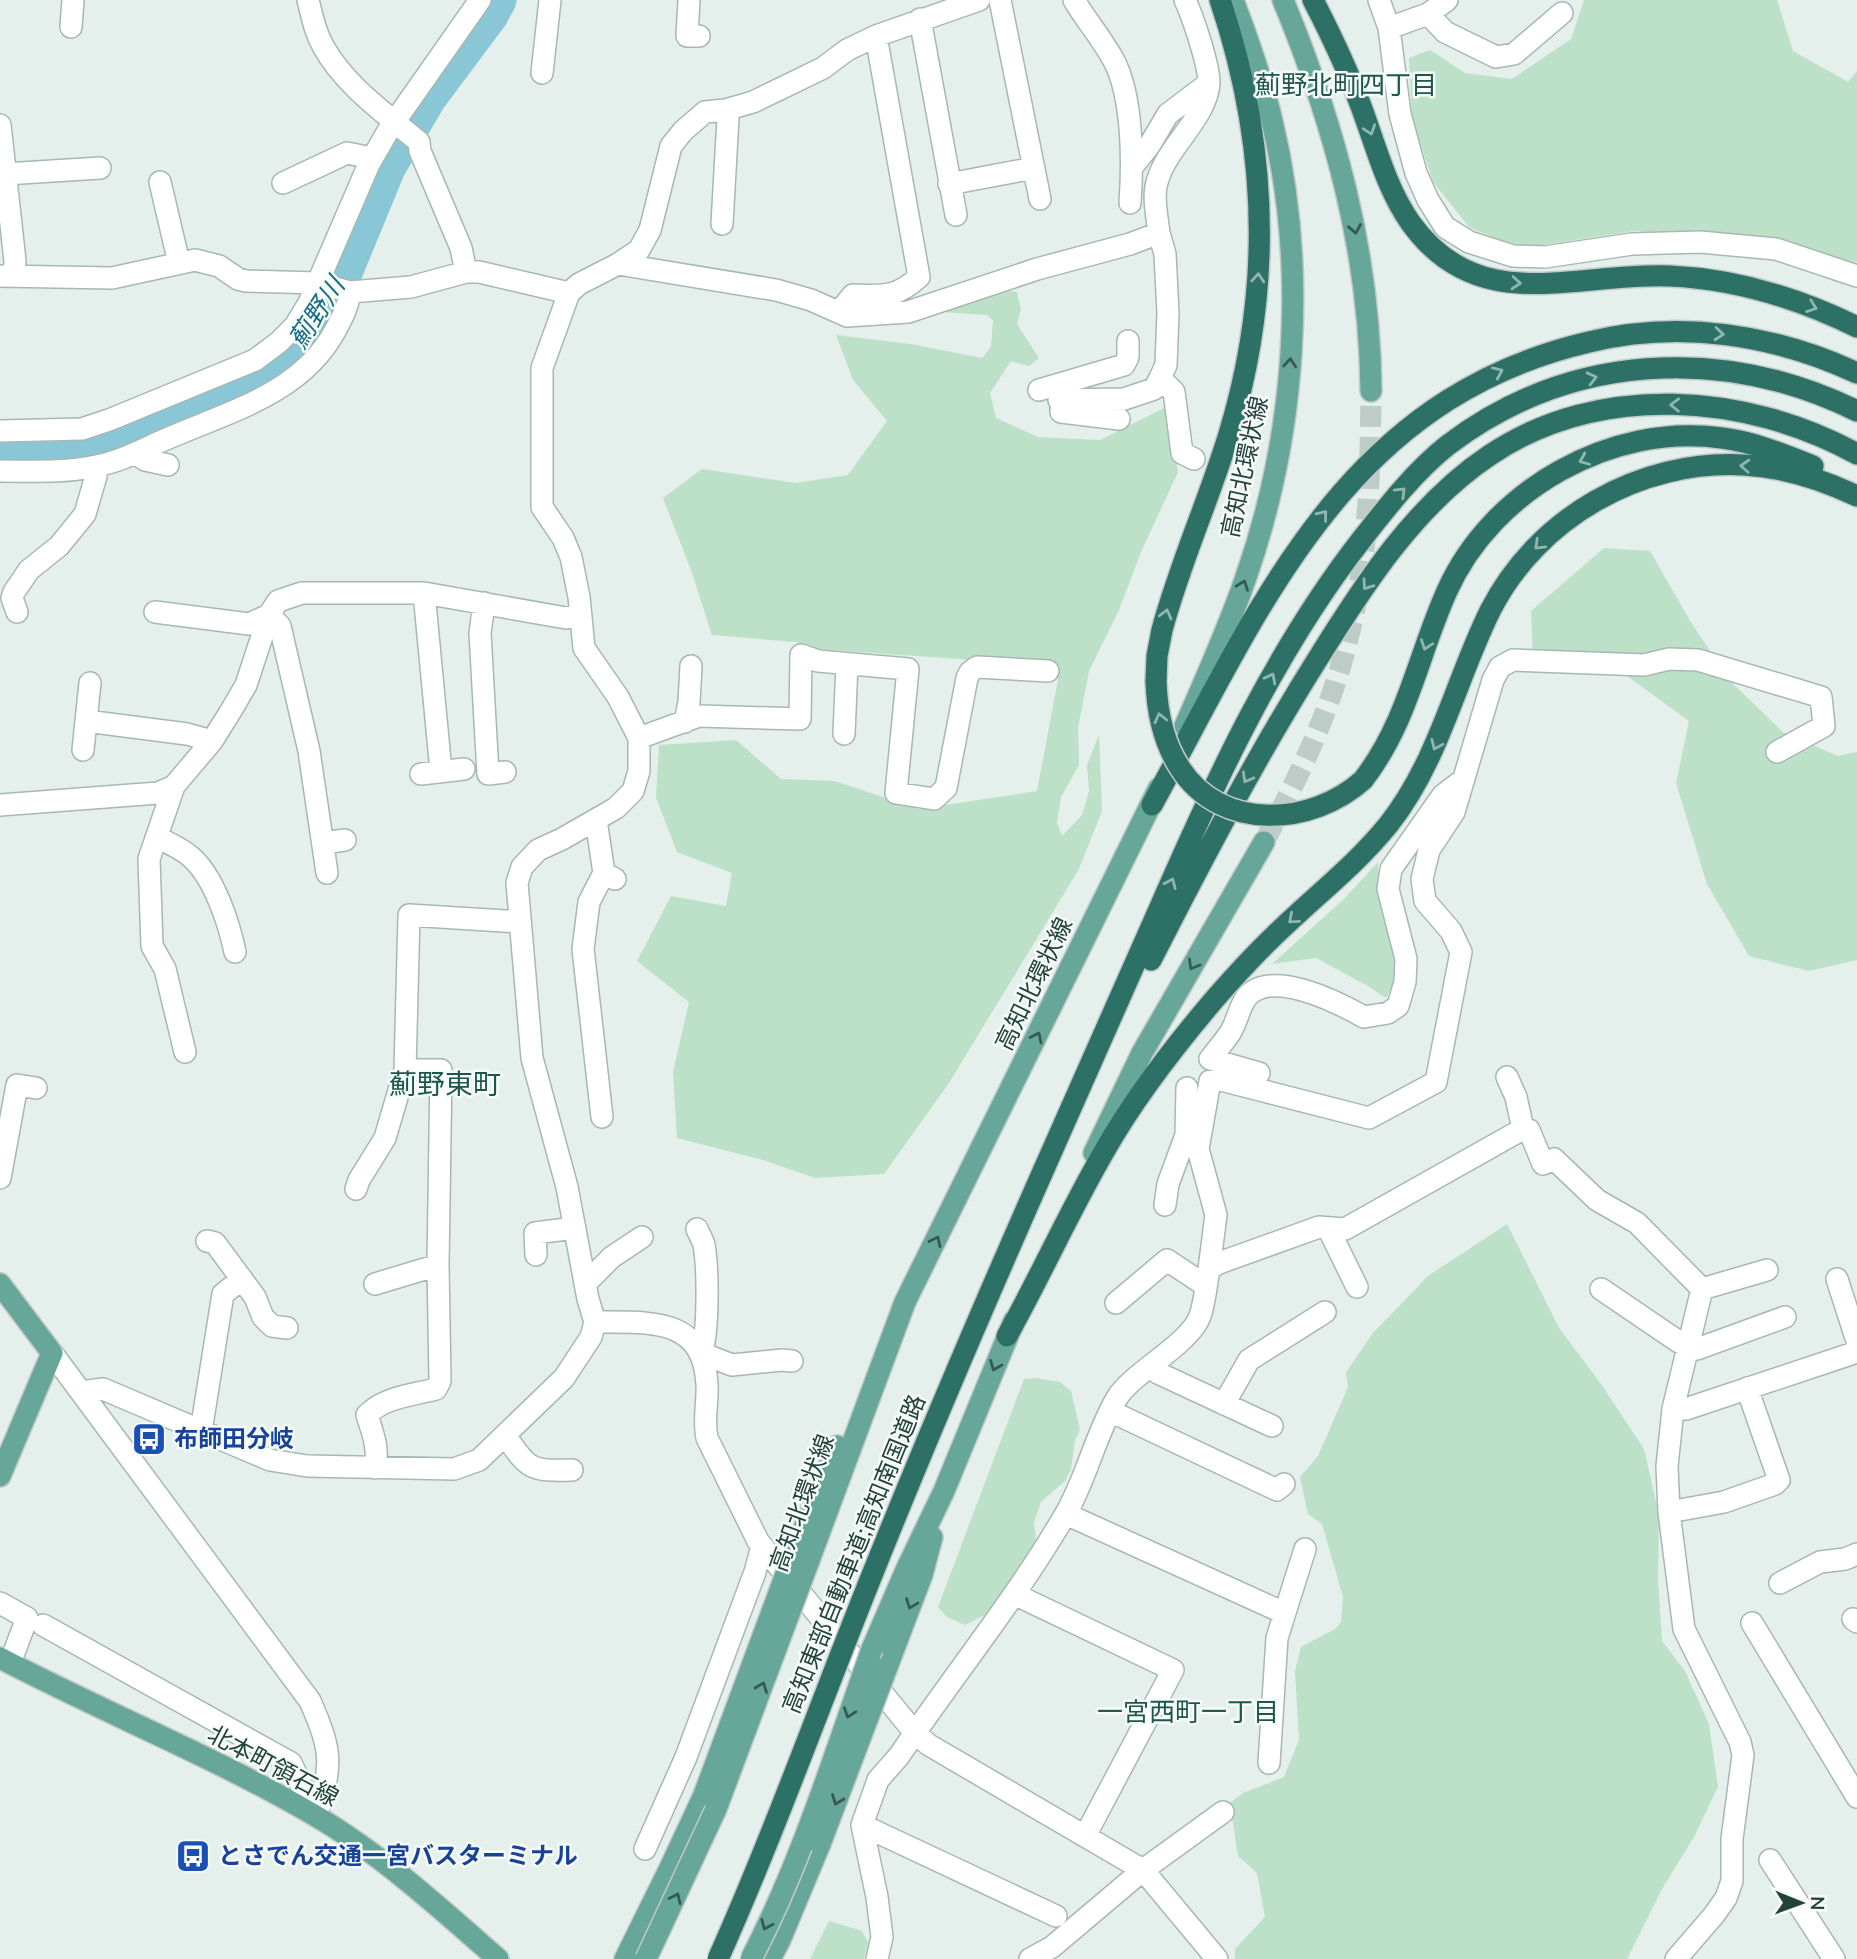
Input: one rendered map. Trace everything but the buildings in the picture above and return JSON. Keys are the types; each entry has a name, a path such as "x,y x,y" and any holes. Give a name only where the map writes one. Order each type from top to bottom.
{"highway":[{"path":"1220,0 1262,123 1258,283 1250,347 1230,431 1170,601 1159,643 1156,681 1157,706 1170,751 1181,771 1210,798 1230,809 1270,816 1310,811 1348,794 1378,761 1395,730 1434,620 1462,561 1482,533 1526,492 1580,460 1632,442 1691,435 1721,438 1774,451 1814,467 1857,494"},
{"path":"1313,0 1360,102 1396,199 1428,244 1450,261 1472,274 1522,284 1626,276 1709,279 1789,298 1825,311 1857,327"},
{"path":"1152,805 1262,603 1312,528 1376,456 1406,428 1440,403 1477,382 1561,348 1604,338 1644,333 1726,334 1766,341 1803,351 1857,373"},
{"path":"1044,1169 1201,814 1275,669 1337,571 1392,501 1446,447 1501,410 1562,385 1627,369 1694,367 1748,374 1804,389 1857,411"},
{"path":"1044,1169 1217,830 1280,719 1342,620 1384,561 1419,519 1455,484 1490,455 1555,424 1608,409 1648,404 1689,405 1763,415 1796,425 1857,454"},
{"path":"1007,1336 1105,1149 1179,1043 1245,965 1370,846 1409,795 1438,741 1475,643 1492,607 1512,575 1534,548 1584,506 1646,478 1679,470 1742,465 1775,468 1811,477 1857,494"},
{"name":"高知東部自動車道;高知南国道路","path":"718,1959 754,1880 867,1587 953,1376 1044,1169"}],"main road":[{"name":"高知北環状線","path":"646,1959 716,1809 800,1561 905,1302 1152,805 1246,578 1265,513 1281,436 1290,358 1292,287 1283,181 1262,123 1248,41 1233,0"},
{"path":"1283,0 1325,110 1352,211 1367,305 1371,391"},
{"path":"751,1959 813,1813 872,1649 944,1491 1007,1336 1142,1053 1264,842"},
{"path":"0,1284 52,1353 0,1476"},
{"path":"770,1959 820,1844 922,1575 944,1491"},
{"path":"625,1959 704,1795 800,1561"},
{"name":"北本町領石線","path":"5,1660 267,1789 316,1816 403,1878 498,1959"}],"street":[{"path":"71,27 73,0"},
{"path":"307,0 317,33 332,60 365,96 419,142 420,151 461,248 466,271"},
{"path":"0,431 82,429 113,419 255,360 279,342 295,326 318,284 372,158 394,121 480,0"},
{"path":"542,73 550,0"},
{"path":"689,0 687,36 699,36"},
{"path":"82,1392 103,1388 270,1460 307,1466 454,1469 479,1460 505,1435 564,1378 591,1337 595,1322 585,1284 567,1186 532,1058 517,883 522,867 538,850 616,808 633,791 639,771 639,738 618,697 584,649 571,557 563,538 542,507 542,368 569,293 579,284 639,250 650,230 671,146 683,131 705,113 753,102 823,68 847,50 876,36 979,0"},
{"path":"1000,0 1040,199"},
{"path":"1074,0 1113,59 1124,83 1133,166 1130,203"},
{"path":"1051,392 1124,399 1154,389 1166,365 1168,313 1165,254 1159,233 1156,203 1157,181 1165,162 1205,101 1209,83 1191,13 1185,0"},
{"path":"1379,0 1390,29 1400,114 1416,173 1445,227 1469,242 1513,256 1545,257 1632,244 1700,242 1776,249 1857,276"},
{"path":"1390,29 1428,14 1447,0"},
{"path":"1428,14 1445,32 1496,57 1514,54 1562,12"},
{"path":"920,19 956,215"},
{"path":"839,312 853,295 885,296 905,290 919,277 876,36"},
{"path":"1133,166 1149,146 1168,114 1209,83"},
{"path":"722,224 728,118 725,110"},
{"path":"0,125 15,261 7,276 112,278 179,263 205,261 246,281 318,284 350,292 411,287 466,271 569,293"},
{"path":"283,183 347,153 372,158"},
{"path":"5,174 100,168"},
{"path":"950,184 1034,168"},
{"path":"160,182 179,263"},
{"path":"618,264 776,290 811,300 847,316 908,312 1037,269 1130,244 1159,233"},
{"path":"0,471 64,471 96,466 135,453 258,401 292,380 327,345 348,307 350,292"},
{"path":"1051,392 1124,365 1128,357 1128,341"},
{"path":"1160,378 1174,392 1182,453 1194,458"},
{"path":"1051,392 1061,412 1119,419"},
{"path":"135,453 145,460 168,466"},
{"path":"17,612 12,598 13,592 29,570 59,546 85,514 96,476 96,466"},
{"path":"185,1052 165,969 152,946 149,859 174,786 212,741 246,685 269,615 278,601 302,593 424,593 566,618 580,615"},
{"path":"424,593 431,772 464,769"},
{"path":"484,603 480,633 488,774 505,772"},
{"path":"155,612 249,624 269,615"},
{"path":"269,615 279,626 294,683 309,751 327,873"},
{"path":"639,738 699,716 800,719 801,655 818,661 908,669 896,793 934,799 946,788 970,672 977,667 1048,671"},
{"path":"1165,1205 1168,1184 1192,1136 1210,1081 1216,1079 1369,1118 1436,1082 1461,953 1451,931 1425,901 1422,879 1429,850 1454,812 1493,680 1500,667 1513,660 1644,665 1670,659 1698,660 1821,697 1824,726 1777,752"},
{"path":"844,734 847,664"},
{"path":"685,722 691,666"},
{"path":"83,750 90,683"},
{"path":"86,721 187,734 212,741"},
{"path":"1259,1073 1210,1059 1231,1032 1247,997 1256,990 1272,986 1315,994 1335,1001 1364,1017 1388,1013 1398,1006 1405,982 1406,959 1388,889 1391,869 1443,795 1464,779"},
{"path":"0,805 158,793 174,786"},
{"path":"596,820 610,876 589,902 583,949 602,1117"},
{"path":"157,837 192,858 207,876 240,929 235,952"},
{"path":"323,843 345,840"},
{"path":"356,1189 385,1138 405,1070 409,915 520,922"},
{"path":"376,1468 377,1444 368,1415 376,1406 388,1401 436,1389 440,1381 438,1265 441,1070 405,1070"},
{"path":"1507,1077 1517,1097 1522,1129"},
{"path":"0,1178 17,1085 36,1088"},
{"path":"877,1959 882,1937 877,1897 862,1825 878,1780 899,1756 1014,1594 1066,1514 1119,1395 1179,1342 1199,1319 1208,1278 1216,1215 1192,1136 1187,1088"},
{"path":"1208,1278 1219,1264 1319,1227 1345,1229 1522,1129 1529,1130 1543,1164 1554,1159 1597,1200 1637,1223 1702,1289"},
{"path":"536,1255 535,1233 575,1228"},
{"path":"1328,1228 1357,1287"},
{"path":"697,1229 704,1244 707,1325 701,1353 708,1389 704,1424 707,1438 762,1546 915,1733 929,1745 1143,1870 1217,1959"},
{"path":"585,1284 612,1257 642,1237"},
{"path":"207,1241 215,1243 243,1279 272,1326 287,1328"},
{"path":"1116,1303 1167,1260 1208,1278"},
{"path":"375,1284 438,1265"},
{"path":"1702,1289 1767,1270"},
{"path":"201,1431 223,1294 243,1279"},
{"path":"1837,1279 1857,1341"},
{"path":"1601,1289 1689,1348 1697,1349 1785,1317"},
{"path":"1676,1959 1695,1950 1726,1898 1732,1881 1732,1839 1743,1755 1740,1742 1684,1629 1669,1512 1667,1466 1673,1409 1702,1289"},
{"path":"1224,1404 1249,1360 1325,1312"},
{"path":"595,1322 666,1325 690,1341 701,1353 732,1365 782,1360 792,1362"},
{"path":"1673,1409 1686,1409 1857,1352"},
{"path":"52,1353 310,1701 323,1730 328,1755 327,1783 316,1816"},
{"path":"1151,1366 1158,1373 1272,1426"},
{"path":"1669,1512 1724,1502 1779,1480 1747,1388"},
{"path":"1110,1411 1277,1490 1284,1484"},
{"path":"505,1435 523,1461 539,1471 572,1470"},
{"path":"1066,1514 1250,1587 1284,1613"},
{"path":"645,1849 686,1757 755,1572 762,1546"},
{"path":"1269,1763 1277,1638 1305,1549"},
{"path":"1780,1583 1820,1562 1845,1559 1857,1554"},
{"path":"1014,1594 1172,1670 1085,1836"},
{"path":"0,1603 27,1618 5,1660"},
{"path":"1752,1623 1857,1797"},
{"path":"43,1625 291,1763 316,1816"},
{"path":"1030,1959 1052,1947 1143,1870 1223,1812"},
{"path":"862,1825 1056,1916"},
{"path":"1770,1860 1834,1959"}],"green space":[{"path":"1584,0 1777,0 1793,51 1848,82 1857,71 1857,262 1743,236 1634,231 1529,247 1497,239 1469,227 1433,182 1412,118 1409,58 1430,50 1465,73 1512,79 1571,39"},
{"path":"1004,290 1017,292 1021,309 1017,324 1039,358 1029,366 1011,361 990,393 996,418 1038,437 1100,440 1168,406 1178,472 1141,552 1119,610 1089,671 1078,728 1079,765 1061,797 1057,822 1062,836 1082,815 1089,791 1087,765 1099,735 1102,811 1079,869 949,1083 884,1174 815,1178 763,1160 677,1138 673,1072 689,1002 637,961 671,896 726,906 732,873 677,852 656,798 659,745 736,740 781,779 835,781 919,809 1037,791 1060,669 1044,665 817,649 796,642 712,635 691,570 663,498 702,469 796,483 848,475 887,421 853,380 836,335 911,344 982,358 991,347 993,320 987,315 942,312 966,301"},
{"path":"1604,548 1650,551 1690,621 1731,682 1783,732 1838,756 1857,752 1857,960 1809,971 1749,956 1707,884 1676,783 1689,721 1620,671 1533,660 1531,611"},
{"path":"1378,862 1381,901 1396,963 1392,985 1386,998 1316,958 1272,964 1344,899"},
{"path":"1507,1224 1559,1328 1601,1384 1644,1449 1659,1515 1658,1579 1662,1641 1685,1671 1709,1724 1718,1787 1694,1837 1662,1889 1627,1959 1235,1959 1235,1949 1265,1917 1257,1873 1238,1856 1230,1803 1243,1793 1284,1777 1299,1740 1295,1671 1301,1647 1335,1629 1341,1622 1343,1597 1322,1524 1308,1514 1300,1477 1318,1456 1348,1387 1346,1372 1373,1333 1428,1276"},
{"path":"1024,1379 1060,1382 1071,1391 1080,1430 1075,1440 1071,1469 1066,1480 1041,1502 1034,1522 1036,1540 989,1613 965,1625 947,1617 938,1607"},
{"path":"829,1921 862,1931 868,1942 864,1959 810,1959"}],"waterway":[{"name":"薊野川","path":"0,452 72,451 139,431 258,380 300,348 323,316 343,275 387,168 428,98 490,15 498,0"}],"tunnel":[{"path":"1264,842 1324,716 1349,635 1364,544 1369,483 1371,391"}],"place":[{"name":"布師田分岐","path":"149,1439"},
{"name":"とさでん交通一宮バスターミナル","path":"193,1856"}],"district":[{"name":"薊野北町四丁目","path":"1346,85"},
{"name":"薊野東町","path":"445,1085"},
{"name":"一宮西町一丁目","path":"1188,1712"}]}
